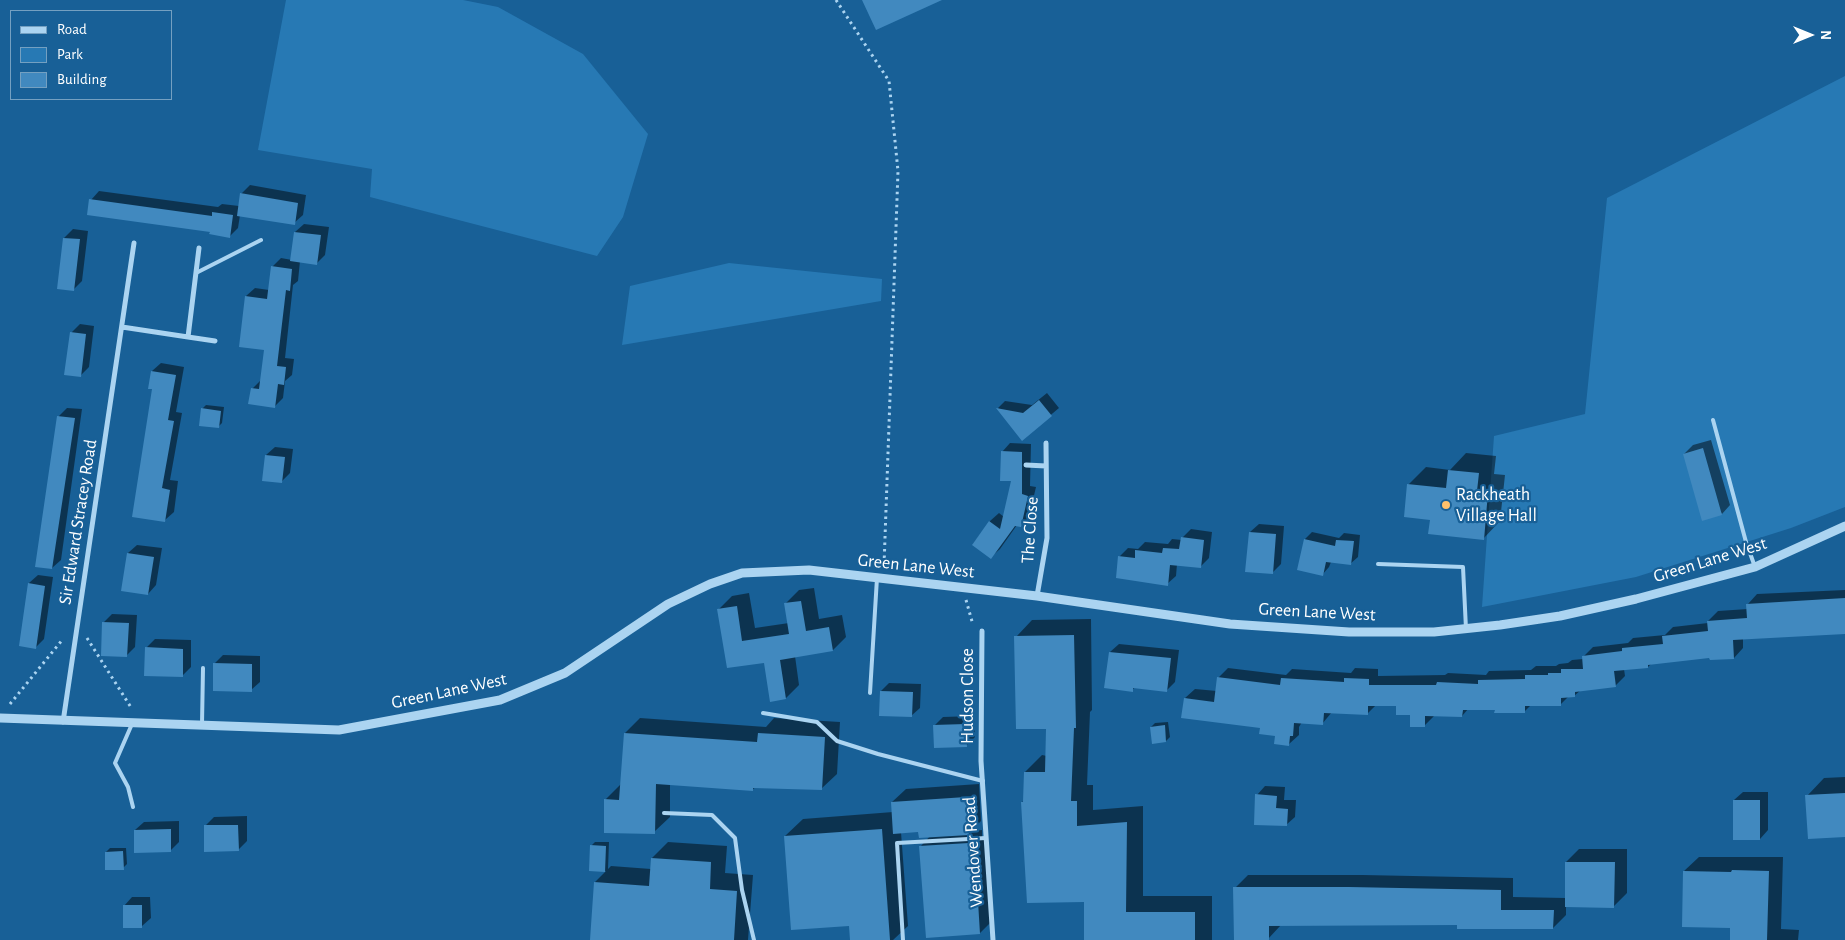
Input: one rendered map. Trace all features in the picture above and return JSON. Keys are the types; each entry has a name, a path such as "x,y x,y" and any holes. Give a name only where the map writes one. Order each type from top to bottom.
{"street":[{"name":"Sir Edward Stracey Road","path":"63,722 76,622 134,243"},
{"path":"188,337 200,248"},
{"path":"122,327 215,341"},
{"name":"The Close","path":"1037,596 1047,538 1046,443"},
{"path":"1026,465 1046,466"},
{"name":"Green Lane West","path":"0,718 63,722 339,730 500,700 565,673 668,604 710,584 742,573 809,570 1037,596 1240,625 1349,632 1434,632 1560,616 1636,599 1755,567 1845,526"},
{"name":"Hudson Close","path":"981,761 982,631"},
{"name":"Wendover Road","path":"981,761 993,940"}],"lane":[{"path":"196,272 261,240"},
{"path":"1713,420 1746,542 1755,567"},
{"path":"1378,564 1463,567 1466,629"},
{"path":"870,693 880,579"},
{"path":"202,726 203,668"},
{"path":"763,713 817,722 837,740 878,754 983,781"},
{"path":"134,807 128,787 116,764 137,724"},
{"path":"664,813 712,815 735,838 742,890 754,940"},
{"path":"903,940 897,843 986,838"}],"path":[{"path":"836,0 888,81 898,171 880,579"},
{"path":"964,587 974,632 982,631"},
{"path":"6,710 76,622 137,724"}],"green space":[{"path":"286,0 463,0 498,7 583,54 648,134 623,217 597,256 370,197 372,169 258,150"},
{"path":"1845,76 1845,507 1791,528 1636,577 1482,607 1494,436 1585,414 1607,198"},
{"path":"729,263 882,279 881,301 622,345 630,286"}],"building":[{"path":"862,0 942,0 876,30"},
{"path":"240,193 298,203 295,225 237,216"},
{"path":"89,199 212,216 212,212 233,215 230,238 209,234 210,232 87,215"},
{"path":"294,232 321,235 317,265 290,261"},
{"path":"63,238 80,239 74,291 57,289"},
{"path":"271,266 292,269 290,291 286,290 277,366 286,367 284,385 278,384 275,408 248,404 251,388 259,389 264,350 239,347 245,296 267,299"},
{"path":"70,332 86,334 81,377 64,375"},
{"path":"151,371 176,375 168,420 174,421 162,488 170,490 165,522 132,517 152,389 148,389"},
{"path":"1039,400 1052,416 1022,441 996,408 1023,413"},
{"path":"201,408 221,411 219,428 199,426"},
{"path":"57,416 75,418 52,569 35,567"},
{"path":"1703,448 1722,515 1702,521 1683,454"},
{"path":"1001,451 1022,452 1022,494 1028,496 1021,527 1015,526 991,559 972,545 989,521 1000,529 1011,481 1000,481"},
{"path":"265,455 285,457 282,483 262,481"},
{"name":"Rackheath Village Hall","path":"1448,470 1479,473 1477,491 1488,492 1484,540 1428,534 1430,520 1404,517 1407,484 1446,488"},
{"path":"1249,532 1276,534 1273,574 1245,572"},
{"path":"1181,537 1204,540 1201,568 1170,565 1168,586 1116,578 1118,556 1135,558 1135,550 1162,553 1163,548 1179,549"},
{"path":"1304,539 1335,546 1336,540 1354,541 1351,565 1326,562 1323,576 1297,570"},
{"path":"127,553 154,557 148,595 121,591"},
{"path":"28,583 45,586 36,649 19,646"},
{"path":"1845,598 1845,634 1733,640 1734,659 1710,660 1709,658 1648,665 1648,668 1614,671 1616,687 1575,692 1575,697 1561,698 1561,706 1525,706 1525,713 1494,713 1495,710 1463,710 1462,717 1425,716 1425,727 1410,727 1410,715 1396,715 1396,706 1368,706 1368,715 1324,713 1323,725 1294,723 1293,736 1290,736 1289,746 1274,744 1275,736 1259,734 1260,728 1181,718 1184,698 1214,702 1217,677 1280,685 1281,678 1344,682 1344,678 1369,679 1369,685 1436,685 1437,682 1478,684 1478,680 1525,679 1525,675 1548,675 1548,673 1561,673 1561,669 1583,669 1582,656 1622,651 1622,648 1663,644 1662,636 1708,631 1707,621 1747,618 1746,604"},
{"path":"801,601 806,631 829,627 833,651 780,660 786,699 770,702 764,663 727,668 717,609 737,606 742,641 789,634 784,603"},
{"path":"102,622 129,623 127,657 101,656"},
{"path":"1074,635 1076,728 1074,728 1071,801 1077,801 1077,826 1127,822 1126,912 1195,912 1195,940 1084,940 1084,902 1027,903 1021,802 1023,802 1024,772 1045,772 1046,729 1016,729 1014,636"},
{"path":"145,647 183,649 183,677 144,676"},
{"path":"1109,652 1171,658 1167,692 1133,688 1133,692 1104,688"},
{"path":"213,663 252,664 252,692 213,691"},
{"path":"880,691 913,692 912,717 879,716"},
{"path":"966,724 967,747 934,748 933,725"},
{"path":"1165,725 1166,742 1152,744 1150,727"},
{"path":"624,733 757,742 758,733 825,737 822,790 753,788 753,791 656,784 655,834 604,833 604,799 619,800"},
{"path":"1845,793 1845,837 1808,839 1805,795"},
{"path":"1255,794 1277,796 1276,808 1288,809 1287,826 1254,825"},
{"path":"966,797 969,835 919,838 918,832 893,834 891,802"},
{"path":"1733,800 1760,800 1760,840 1733,840"},
{"path":"204,825 238,825 239,851 204,852"},
{"path":"171,829 171,852 134,853 134,830"},
{"path":"882,829 890,940 850,940 849,926 791,930 784,836"},
{"path":"969,843 970,852 975,852 980,934 926,938 919,846"},
{"path":"590,845 606,846 605,872 589,871"},
{"path":"123,851 124,870 105,870 105,852"},
{"path":"651,858 711,862 710,889 737,891 734,940 590,940 594,882 649,886"},
{"path":"1565,862 1615,862 1614,908 1565,907"},
{"path":"1732,870 1769,871 1767,940 1730,940 1730,928 1682,927 1683,871 1731,872"},
{"path":"1233,887 1501,890 1501,910 1554,910 1553,929 1457,929 1457,925 1269,926 1269,940 1234,940"},
{"path":"123,905 142,905 142,928 123,928"}],"place":[{"name":"Rackheath Village Hall","path":"1446,505"}]}
